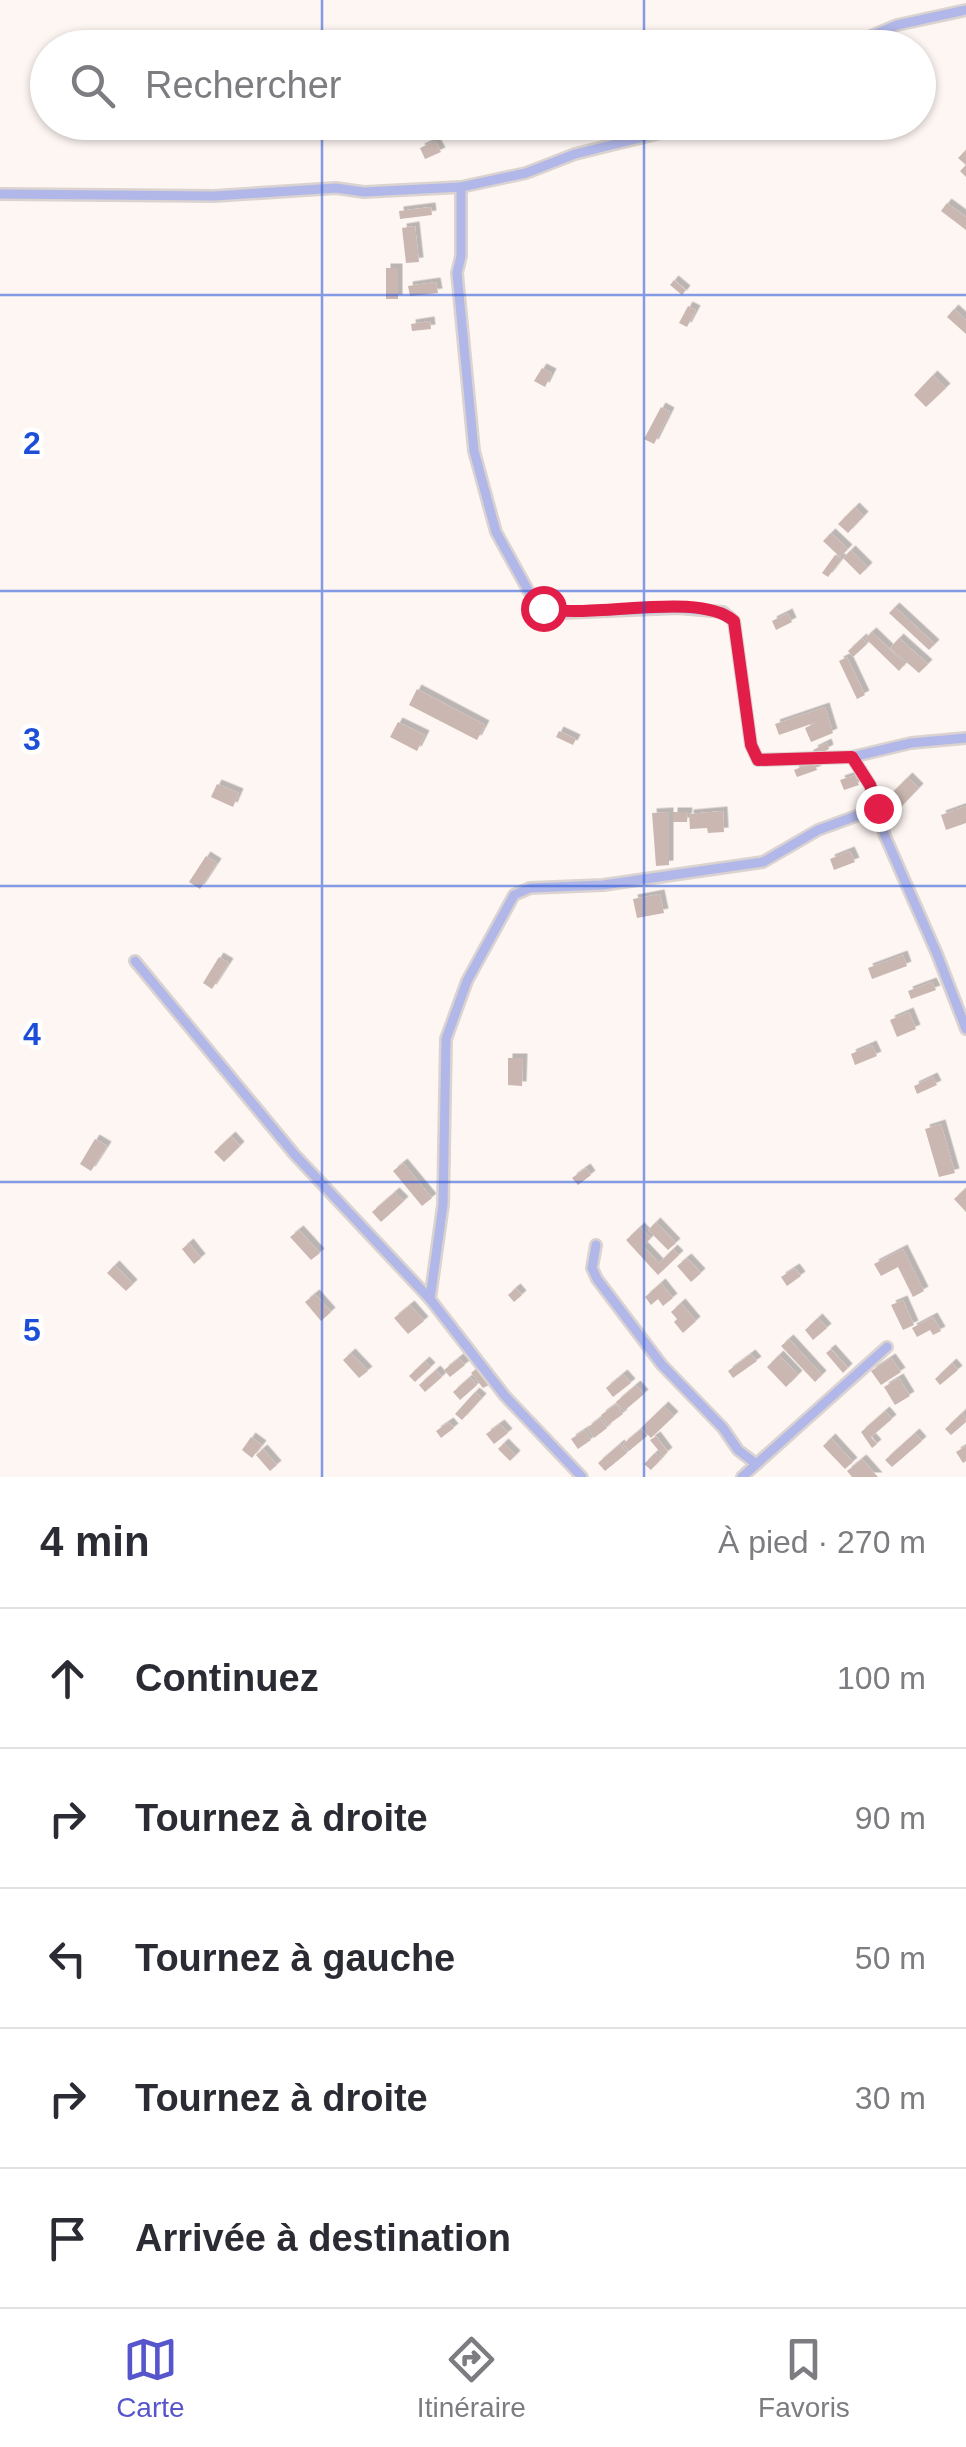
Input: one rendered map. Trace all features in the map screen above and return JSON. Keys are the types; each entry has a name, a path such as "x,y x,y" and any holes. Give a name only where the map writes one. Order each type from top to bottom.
{"street":[{"path":"885,30 965,5"},
{"path":"0,194 214,196 336,188 364,192 461,187 526,173 575,154 634,140"},
{"path":"461,187 457,272 474,451 496,532 529,592 543,608 563,612 634,607 723,612 734,621 751,745 758,760 852,757 911,743 966,738"},
{"path":"852,757 870,785 886,836 966,1029"},
{"path":"430,1299 443,1205 446,1039 468,981 514,895 530,888 603,885 763,862 818,830 878,808"},
{"path":"135,961 295,1155 430,1299 506,1396 582,1477"},
{"path":"596,1245 592,1268 597,1279 662,1365 723,1428 738,1450 756,1463"},
{"path":"742,1477 887,1347"}],"building":[{"path":"435,141 441,152 425,159 420,148"},
{"path":"947,203 966,217 966,230 941,211"},
{"path":"431,207 432,215 400,219 399,211"},
{"path":"415,226 419,262 406,263 402,228"},
{"path":"386,268 398,268 398,299 386,299"},
{"path":"674,280 686,290 682,295 670,285"},
{"path":"436,282 438,293 410,296 408,286"},
{"path":"688,306 696,310 687,327 679,323"},
{"path":"954,309 966,320 966,334 947,317"},
{"path":"430,321 431,329 412,331 411,324"},
{"path":"542,368 552,373 545,387 534,381"},
{"path":"933,375 946,388 926,407 914,395"},
{"path":"661,407 670,412 654,444 644,439"},
{"path":"855,507 864,516 848,533 838,524"},
{"path":"831,533 848,549 840,557 823,541"},
{"path":"851,550 868,567 860,575 843,558"},
{"path":"835,555 842,559 828,577 822,573"},
{"path":"895,607 935,644 929,650 889,613"},
{"path":"788,613 792,622 776,630 772,621"},
{"path":"872,632 905,664 899,671 865,638"},
{"path":"862,638 867,644 853,657 848,651"},
{"path":"899,638 928,664 919,673 890,648"},
{"path":"847,657 865,695 857,699 839,661"},
{"path":"417,689 485,725 477,740 409,705"},
{"path":"825,707 833,733 811,742 805,728 817,722 779,735 775,724"},
{"path":"398,722 425,735 417,751 390,737"},
{"path":"559,731 576,739 573,745 556,737"},
{"path":"827,743 829,749 816,756 813,750"},
{"path":"814,762 817,770 797,777 794,770"},
{"path":"855,775 859,785 844,790 840,780"},
{"path":"908,777 919,788 897,811 885,800"},
{"path":"217,784 239,793 233,807 211,797"},
{"path":"966,806 966,823 946,830 941,815"},
{"path":"723,811 724,832 690,829 689,814"},
{"path":"669,812 669,865 656,866 652,813"},
{"path":"673,812 688,812 687,822 673,822"},
{"path":"850,851 855,862 834,870 830,859"},
{"path":"206,856 217,863 200,889 189,882"},
{"path":"660,894 664,913 637,918 633,899"},
{"path":"903,955 907,966 872,979 868,968"},
{"path":"219,957 229,963 212,989 203,983"},
{"path":"932,982 936,990 911,999 908,991"},
{"path":"909,1012 916,1029 897,1037 890,1020"},
{"path":"872,1045 877,1056 855,1065 851,1054"},
{"path":"508,1058 523,1058 522,1086 508,1085"},
{"path":"933,1077 937,1085 917,1094 914,1086"},
{"path":"941,1124 955,1173 939,1177 925,1129"},
{"path":"231,1136 240,1146 224,1162 214,1152"},
{"path":"95,1139 107,1146 91,1171 80,1164"},
{"path":"403,1163 432,1198 422,1206 393,1171"},
{"path":"586,1168 591,1175 578,1185 572,1178"},
{"path":"966,1188 966,1212 954,1199"},
{"path":"395,1192 404,1201 381,1222 372,1212"},
{"path":"656,1222 676,1243 668,1250 648,1230"},
{"path":"640,1227 651,1238 643,1246 659,1263 673,1249 679,1255 658,1275 626,1240"},
{"path":"299,1230 320,1253 311,1260 290,1237"},
{"path":"189,1243 201,1258 194,1264 182,1249"},
{"path":"903,1249 924,1291 913,1297 898,1267 881,1276 874,1264"},
{"path":"687,1258 701,1273 691,1282 677,1266"},
{"path":"115,1265 133,1284 126,1291 107,1273"},
{"path":"795,1268 801,1276 787,1286 781,1277"},
{"path":"661,1283 673,1298 663,1306 658,1299 651,1305 645,1297"},
{"path":"516,1288 522,1295 514,1302 508,1295"},
{"path":"315,1294 331,1312 321,1321 305,1302"},
{"path":"903,1300 914,1325 903,1330 891,1305"},
{"path":"681,1303 696,1321 683,1333 671,1312"},
{"path":"410,1305 424,1321 408,1334 394,1318"},
{"path":"933,1317 941,1331 933,1335 930,1330 917,1337 912,1328"},
{"path":"818,1318 827,1328 813,1340 805,1330"},
{"path":"789,1339 822,1375 815,1382 781,1346"},
{"path":"831,1349 848,1368 843,1373 826,1353"},
{"path":"351,1353 368,1371 359,1378 343,1360"},
{"path":"751,1354 757,1361 733,1378 728,1371"},
{"path":"779,1355 798,1375 786,1387 767,1367"},
{"path":"459,1358 465,1365 450,1377 444,1370"},
{"path":"891,1358 901,1372 881,1385 871,1371"},
{"path":"425,1361 431,1367 415,1382 409,1376"},
{"path":"952,1363 958,1370 940,1385 935,1379"},
{"path":"476,1369 489,1385 483,1388 471,1373"},
{"path":"436,1370 442,1377 425,1392 419,1385"},
{"path":"623,1374 631,1383 613,1397 606,1388"},
{"path":"470,1377 477,1385 460,1400 453,1392"},
{"path":"899,1378 910,1396 895,1405 884,1387"},
{"path":"636,1385 644,1394 624,1411 616,1402"},
{"path":"475,1392 482,1398 462,1420 455,1414"},
{"path":"616,1404 623,1414 608,1425 601,1415"},
{"path":"664,1406 674,1416 651,1438 641,1428"},
{"path":"885,1411 892,1419 871,1437 877,1444 872,1448 861,1432"},
{"path":"963,1412 966,1422 951,1435 945,1429"},
{"path":"600,1418 607,1428 594,1438 587,1428"},
{"path":"449,1422 454,1428 441,1438 436,1431"},
{"path":"500,1424 508,1433 494,1444 486,1434"},
{"path":"641,1429 647,1436 629,1451 623,1444"},
{"path":"585,1430 591,1440 578,1449 571,1439"},
{"path":"915,1433 922,1441 892,1467 885,1460"},
{"path":"656,1436 668,1452 663,1456 650,1440"},
{"path":"251,1437 262,1445 252,1458 242,1450"},
{"path":"831,1438 853,1462 845,1469 823,1446"},
{"path":"504,1443 516,1455 510,1461 498,1449"},
{"path":"620,1444 627,1453 605,1471 598,1463"},
{"path":"966,1446 966,1461 963,1463 956,1452"},
{"path":"263,1449 277,1465 270,1471 256,1455"},
{"path":"655,1453 662,1458 651,1470 644,1464"},
{"path":"862,1459 878,1477 852,1477 847,1471"}],"route":[{"path":"543,608 563,612 634,607 723,612 734,621 751,745 758,760 852,757 870,785 878,808"}]}
